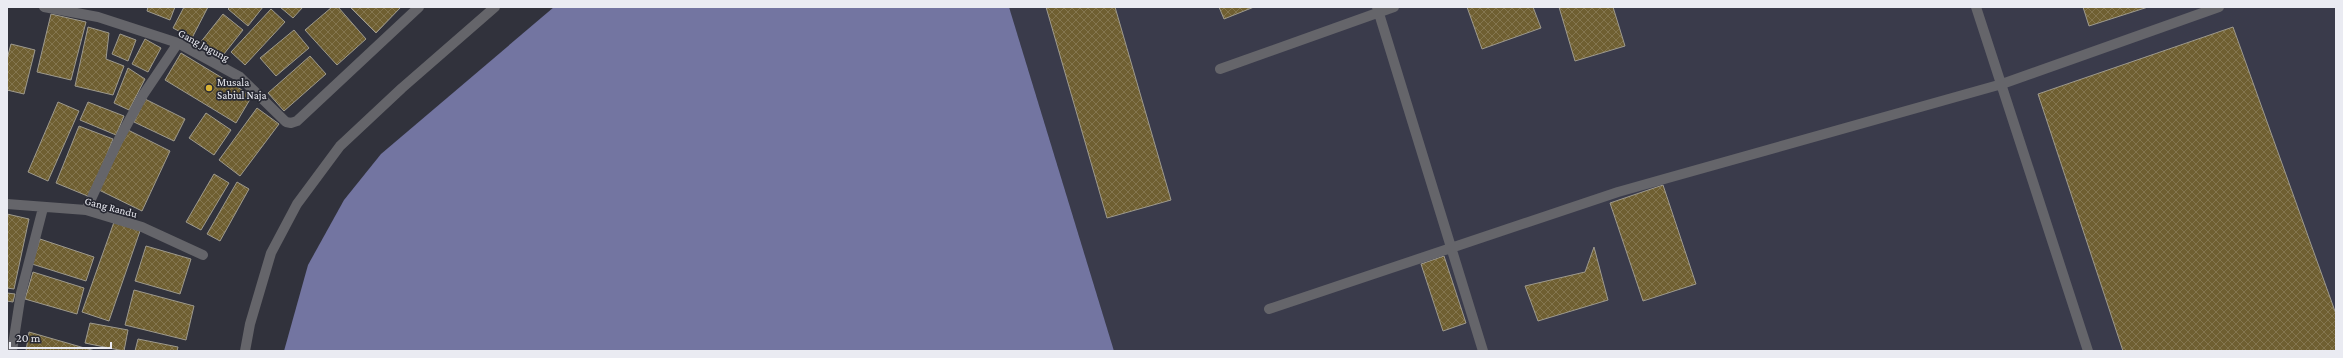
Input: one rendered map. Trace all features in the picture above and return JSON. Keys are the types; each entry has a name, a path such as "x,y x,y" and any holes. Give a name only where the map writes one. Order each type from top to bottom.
{"street":[{"name":"Gang Jagung","path":"44,7 98,17 178,43 240,78 286,122 291,123 297,121 419,7"},
{"path":"245,351 250,324 271,252 302,198 340,146 402,88 495,7"},
{"path":"1220,69 1378,9 1394,7"},
{"path":"1976,7 2088,351"},
{"path":"1269,309 1618,192 2002,84 2219,7"},
{"path":"1378,9 1483,351"},
{"path":"86,210 118,141 143,95 178,43"},
{"name":"Gang Randu","path":"7,204 43,208 86,210 142,227 203,256"},
{"path":"12,351 21,293 43,208"}],"shaded area":[{"path":"1009,7 2336,7 2336,351 1114,351"}],"water":[{"path":"554,7 1009,7 1114,351 284,351 308,265 344,200 381,154"}],"building":[{"path":"148,7 175,7 170,20 147,11"},
{"path":"184,7 208,7 192,38 173,28"},
{"path":"230,7 263,7 248,26 228,9"},
{"path":"280,7 303,7 293,18"},
{"path":"332,7 338,7 366,39 337,65 305,30"},
{"path":"350,7 401,7 376,33"},
{"path":"1046,7 1115,7 1171,200 1107,218"},
{"path":"1219,7 1254,7 1224,19"},
{"path":"1467,7 1533,7 1541,28 1482,49"},
{"path":"1559,7 1613,7 1625,46 1575,61"},
{"path":"2083,7 2148,7 2089,26"},
{"path":"271,9 285,22 245,65 231,52"},
{"path":"51,14 86,22 71,80 37,72"},
{"path":"223,14 243,30 220,59 200,43"},
{"path":"88,27 109,33 106,59 124,66 113,95 75,86"},
{"path":"2233,27 2336,314 2336,351 2123,351 2038,94"},
{"path":"294,30 309,48 276,76 260,58"},
{"path":"120,34 136,40 128,61 112,54"},
{"path":"145,39 161,48 148,72 132,64"},
{"path":"11,44 35,50 24,94 7,90 7,59"},
{"name":"Musala Sabiul Naja","path":"181,53 252,96 236,123 165,80"},
{"path":"310,56 326,74 284,111 268,93"},
{"path":"128,68 145,79 129,110 114,103"},
{"path":"145,99 185,119 174,141 134,122"},
{"path":"58,102 79,111 48,181 28,172"},
{"path":"88,102 124,116 116,135 80,120"},
{"path":"257,108 279,124 240,176 219,160"},
{"path":"206,113 231,130 214,155 189,138"},
{"path":"79,126 113,139 90,197 56,183"},
{"path":"128,130 170,151 142,211 99,190"},
{"path":"214,174 229,183 201,230 186,222"},
{"path":"237,182 249,189 220,241 207,234"},
{"path":"1663,185 1696,284 1643,301 1610,203"},
{"path":"7,214 29,219 14,289 7,288"},
{"path":"114,222 140,231 109,321 82,312"},
{"path":"40,239 94,257 86,281 32,264"},
{"path":"146,246 191,259 180,294 135,281"},
{"path":"1594,247 1608,300 1538,321 1525,286 1585,272"},
{"path":"1444,256 1466,323 1443,331 1421,264"},
{"path":"33,272 84,288 77,314 25,299"},
{"path":"134,290 194,306 186,340 125,325"},
{"path":"7,293 15,294 13,302 7,301"},
{"path":"90,323 128,330 124,351 85,343"},
{"path":"29,332 95,351 26,351"},
{"path":"138,339 178,347 177,351 135,351"}],"place":[{"name":"Musala Sabiul Naja","path":"209,88"}]}
